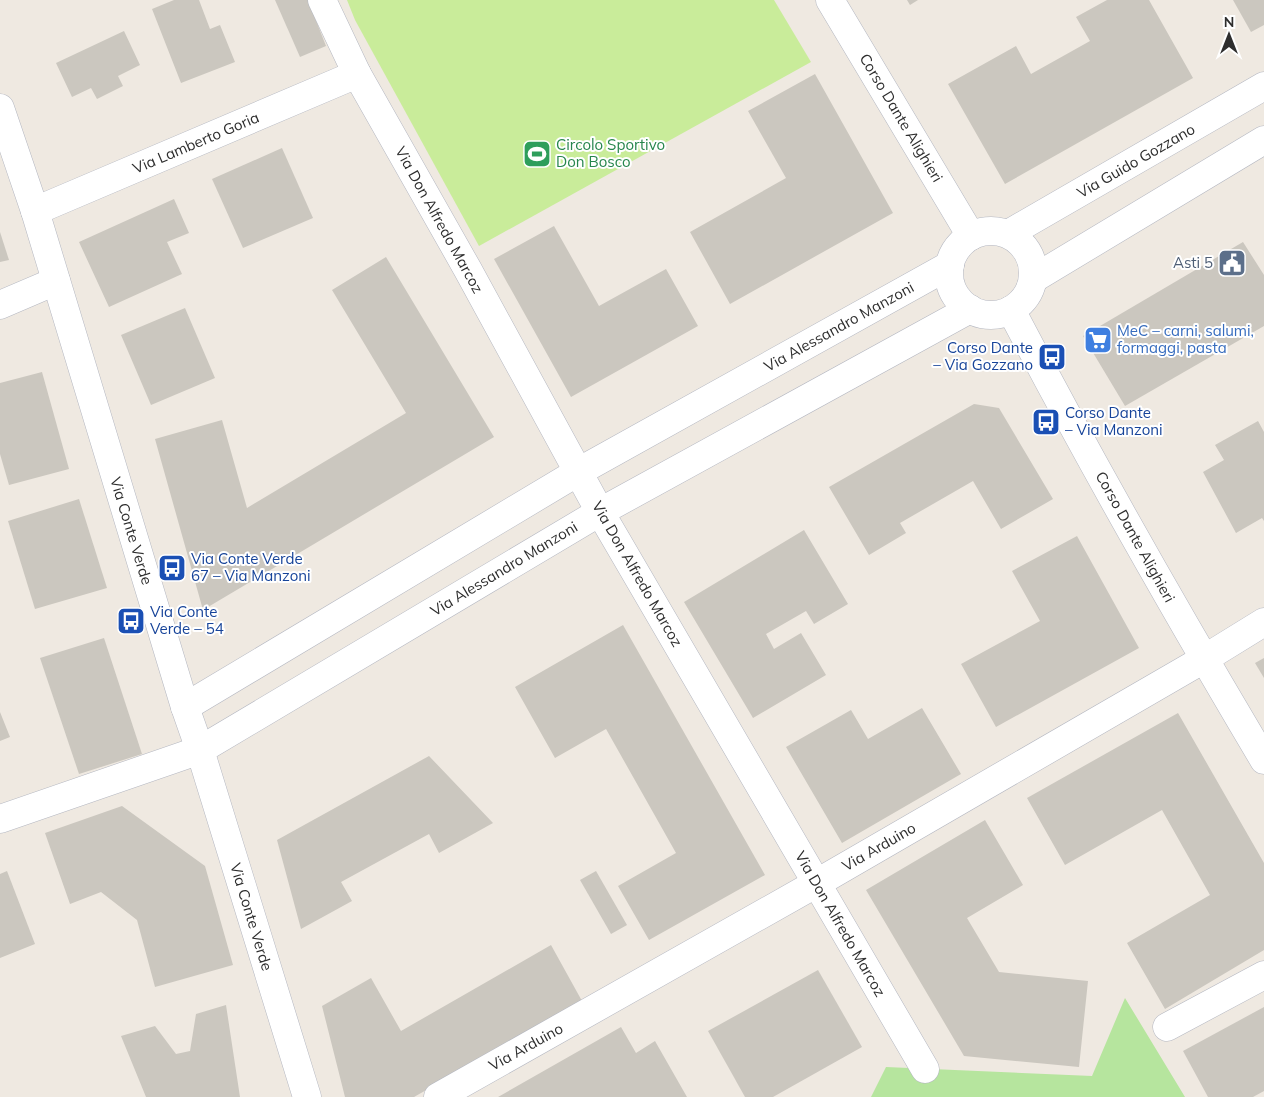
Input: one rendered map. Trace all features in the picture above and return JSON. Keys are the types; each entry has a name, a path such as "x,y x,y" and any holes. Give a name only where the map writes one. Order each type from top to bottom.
{"street":[{"name":"Via Don Alfredo Marcoz","path":"322,0 357,74 468,270 600,512 925,1069"},
{"name":"Corso Dante Alighieri","path":"830,0 971,236"},
{"name":"Via Lamberto Goria","path":"35,212 357,74"},
{"name":"Via Guido Gozzano","path":"1008,234 1264,86"},
{"name":"Via Conte Verde","path":"0,108 35,212 185,706 307,1097"},
{"path":"1033,279 1264,140"},
{"path":"996,231 1008,234 1020,242 1028,253 1033,266 1033,279 1029,292 1011,310 997,314 984,314 970,309 960,301 953,290 950,278 950,265 954,254 962,243 971,236 983,232 996,231"},
{"name":"Via Alessandro Manzoni","path":"185,706 578,472 950,265"},
{"path":"0,305 56,281"},
{"name":"Via Alessandro Manzoni","path":"0,819 200,750 600,512 970,309"},
{"name":"Corso Dante Alighieri","path":"1011,310 1065,413 1204,659 1264,760"},
{"name":"Via Arduino","path":"438,1097 817,883 1204,659 1264,622"},
{"path":"1167,1027 1264,975"}],"green space":[{"name":"Circolo Sportivo Don Bosco","path":"347,0 774,0 811,62 479,246 355,20"},
{"path":"1125,998 1185,1097 871,1097 886,1067 1092,1076"}],"building":[{"path":"174,0 199,0 210,29 220,25 235,62 181,83 152,9"},
{"path":"275,0 308,0 326,46 300,57"},
{"path":"907,0 918,0 910,5"},
{"path":"1107,0 1149,0 1193,78 1005,184 948,84 1016,46 1031,74 1090,41 1076,17"},
{"path":"1233,0 1264,0 1264,25 1251,32"},
{"path":"124,31 140,65 118,76 123,86 97,99 91,88 72,97 56,63"},
{"path":"815,74 893,213 730,304 690,232 786,178 748,111"},
{"path":"282,148 313,218 243,248 212,179"},
{"path":"174,199 189,233 167,242 182,274 109,307 79,242"},
{"path":"554,226 599,306 666,269 698,326 571,397 494,259"},
{"path":"0,232 9,260 0,262"},
{"path":"1243,242 1264,275 1264,326 1125,406 1083,336"},
{"path":"386,257 494,437 203,610 155,439 222,420 247,508 406,413 332,290"},
{"path":"185,308 215,378 151,405 121,335"},
{"path":"42,372 69,469 9,485 0,454 0,383"},
{"path":"974,404 999,408 1053,499 1001,529 973,481 900,523 906,533 869,555 829,487"},
{"path":"1258,421 1264,432 1264,521 1262,518 1236,533 1203,472 1224,460 1215,445"},
{"path":"79,499 107,588 35,609 8,521"},
{"path":"804,530 848,604 814,624 806,611 766,634 774,649 801,633 826,675 753,718 684,602"},
{"path":"1077,536 1139,648 996,727 961,664 1040,621 1012,571"},
{"path":"623,625 765,875 649,940 618,886 676,853 606,729 555,758 515,687"},
{"path":"104,638 142,754 79,774 40,658"},
{"path":"1264,658 1264,678 1255,663"},
{"path":"922,708 961,774 842,843 786,747 851,710 868,739"},
{"path":"0,712 10,737 0,741"},
{"path":"1178,713 1264,863 1264,950 1165,1009 1127,943 1210,895 1162,810 1065,865 1027,798"},
{"path":"429,756 493,823 439,853 429,834 341,882 352,901 301,929 277,840"},
{"path":"122,806 205,866 233,965 155,987 137,920 101,892 70,904 45,833"},
{"path":"985,820 1023,885 967,918 999,972 1088,981 1079,1067 964,1056 866,890"},
{"path":"7,871 35,944 0,958 0,874"},
{"path":"596,871 627,925 611,934 580,880"},
{"path":"551,945 582,1001 414,1097 345,1097 322,1006 371,978 401,1031"},
{"path":"818,970 862,1047 773,1097 745,1097 708,1031"},
{"path":"226,1005 240,1097 146,1097 121,1036 155,1026 176,1054 190,1051 196,1014"},
{"path":"1264,1007 1264,1091 1253,1097 1208,1097 1183,1051"},
{"path":"621,1027 636,1053 655,1041 687,1097 498,1097"}],"place":[{"name":"Circolo Sportivo Don Bosco","path":"537,154"},
{"name":"Asti 5","path":"1232,263"},
{"name":"MeC – carni, salumi, formaggi, pasta","path":"1098,340"},
{"name":"Corso Dante – Via Gozzano","path":"1052,357"},
{"name":"Corso Dante – Via Manzoni","path":"1046,422"},
{"name":"Via Conte Verde 67 – Via Manzoni","path":"172,568"},
{"name":"Via Conte Verde – 54","path":"131,621"}]}
